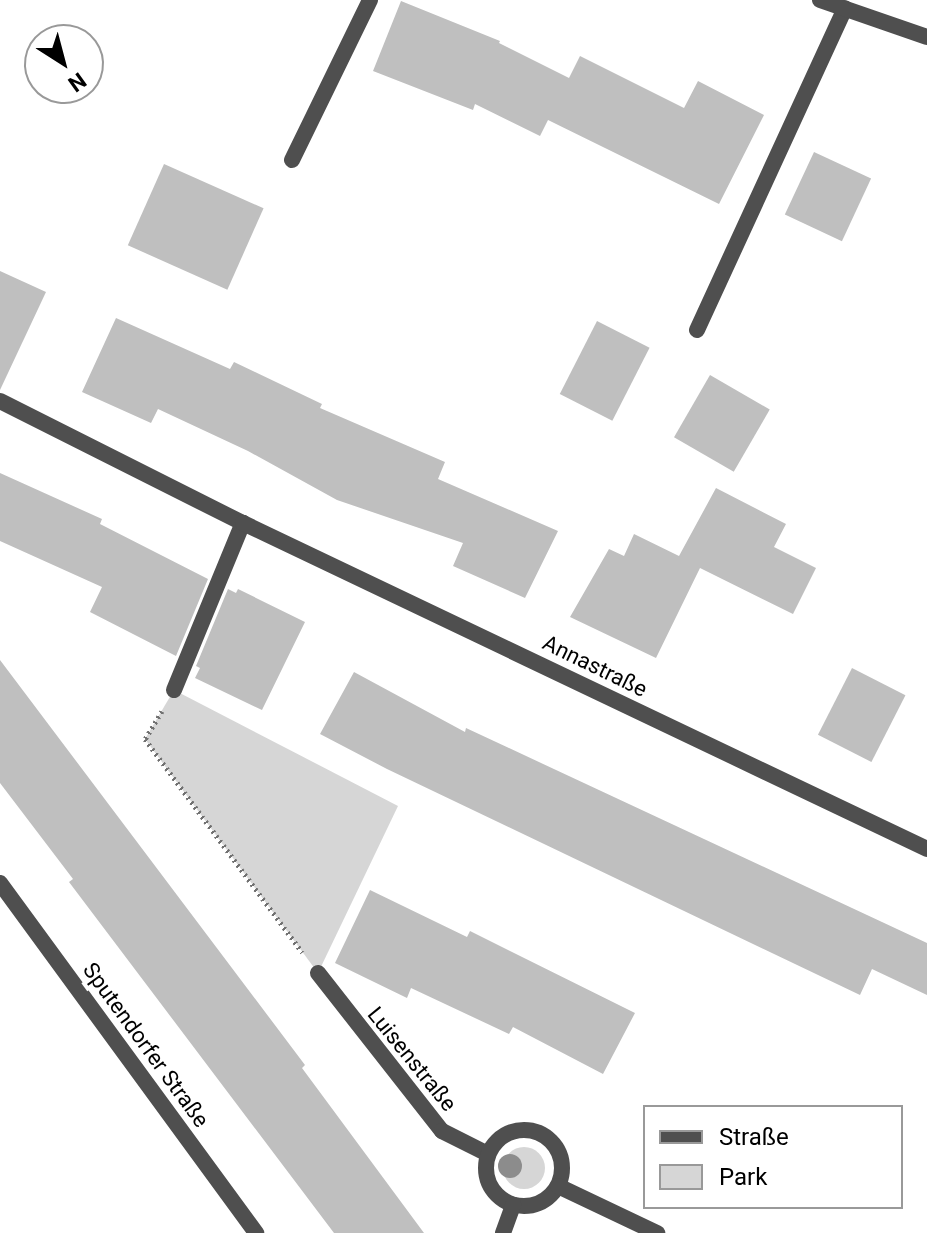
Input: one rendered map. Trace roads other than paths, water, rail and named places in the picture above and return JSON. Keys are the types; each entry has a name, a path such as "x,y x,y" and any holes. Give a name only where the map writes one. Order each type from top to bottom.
{"street":[{"path":"292,160 370,0"},
{"path":"820,0 927,37"},
{"path":"697,330 845,8"},
{"name":"Annastraße","path":"0,401 243,523 927,849"},
{"path":"174,690 243,523"},
{"name":"Sputendorfer Straße","path":"0,883 256,1233"},
{"name":"Luisenstraße","path":"318,973 442,1131 488,1154"},
{"path":"533,1130 546,1136 561,1159 558,1186 538,1203 513,1205 493,1191 487,1179 488,1154 494,1142 506,1133 533,1130"},
{"path":"558,1186 657,1233"},
{"path":"503,1233 513,1205"}]}
